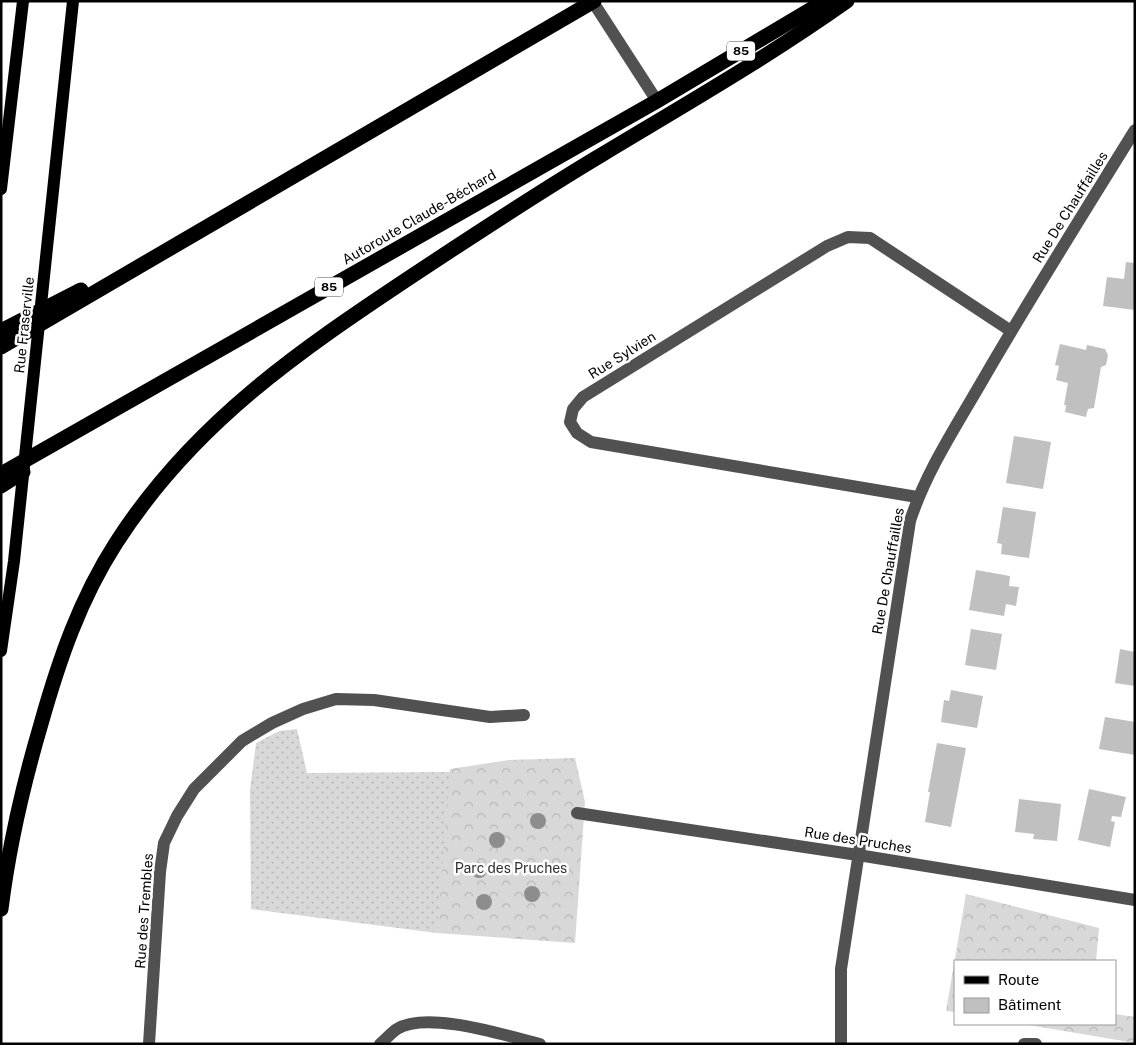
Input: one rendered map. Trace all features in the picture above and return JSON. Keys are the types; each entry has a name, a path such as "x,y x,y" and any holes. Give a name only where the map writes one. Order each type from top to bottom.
{"highway":[{"path":"1,347 594,1"},
{"name":"Autoroute Claude-Béchard","path":"1,474 658,101 825,1"},
{"path":"1,909 13,826 23,786 53,683 82,604 115,545 160,482 188,450 252,390 339,324 527,201 788,43 847,1"},
{"path":"1,331 235,210"},
{"path":"1,486 182,370"}],"main road":[{"path":"1,189 23,1"},
{"name":"Rue Fraserville","path":"1,651 14,561 73,1"}],"street":[{"path":"594,1 658,101"},
{"name":"Rue De Chauffailles","path":"841,1044 841,969 910,521 917,497 932,467 1011,331 1135,130"},
{"name":"Rue Sylvien","path":"917,497 591,442 577,433 570,422 573,409 583,397 819,251 848,237 870,238 1011,331"},
{"name":"Rue des Trembles","path":"149,1044 160,872 164,843 177,816 194,789 242,741 295,712 336,699 374,700 490,717 524,715"},
{"name":"Rue des Pruches","path":"577,813 858,855 1135,900"},
{"path":"380,1044 398,1028 418,1022 462,1026 540,1044"},
{"path":"1024,1044 1036,1044"}],"green space":[{"path":"297,729 307,773 452,772 437,933 251,909 250,790 256,743 279,731"},
{"name":"Parc des Pruches","path":"575,758 585,802 575,943 437,933 450,769 509,760"},
{"path":"966,894 1099,928 1096,960 955,960"},
{"path":"954,964 954,1012 946,1011"},
{"path":"1116,1014 1135,1017 1135,1043 1029,1025 1116,1025"}],"building":[{"path":"1126,262 1135,263 1135,310 1103,306 1107,277 1124,279"},
{"path":"1060,344 1086,350 1087,345 1105,349 1108,355 1106,365 1101,367 1094,408 1088,409 1086,417 1065,412 1066,405 1064,405 1068,383 1056,380 1059,366 1055,365"},
{"path":"1014,436 1051,442 1043,489 1006,483"},
{"path":"1003,507 1036,512 1029,558 1001,554 1002,544 997,543"},
{"path":"976,570 1010,576 1009,586 1019,587 1016,606 1006,604 1004,616 969,610"},
{"path":"971,629 1002,634 996,670 965,665"},
{"path":"1120,649 1135,652 1135,686 1115,683"},
{"path":"951,690 983,696 977,728 941,722 944,700 949,701"},
{"path":"1105,717 1135,722 1135,755 1099,749"},
{"path":"937,743 966,748 951,827 925,822 930,792 928,792"},
{"path":"1089,789 1126,797 1121,817 1112,816 1111,821 1115,822 1110,847 1078,840"},
{"path":"1019,799 1061,804 1057,841 1033,839 1034,834 1015,832"}]}
